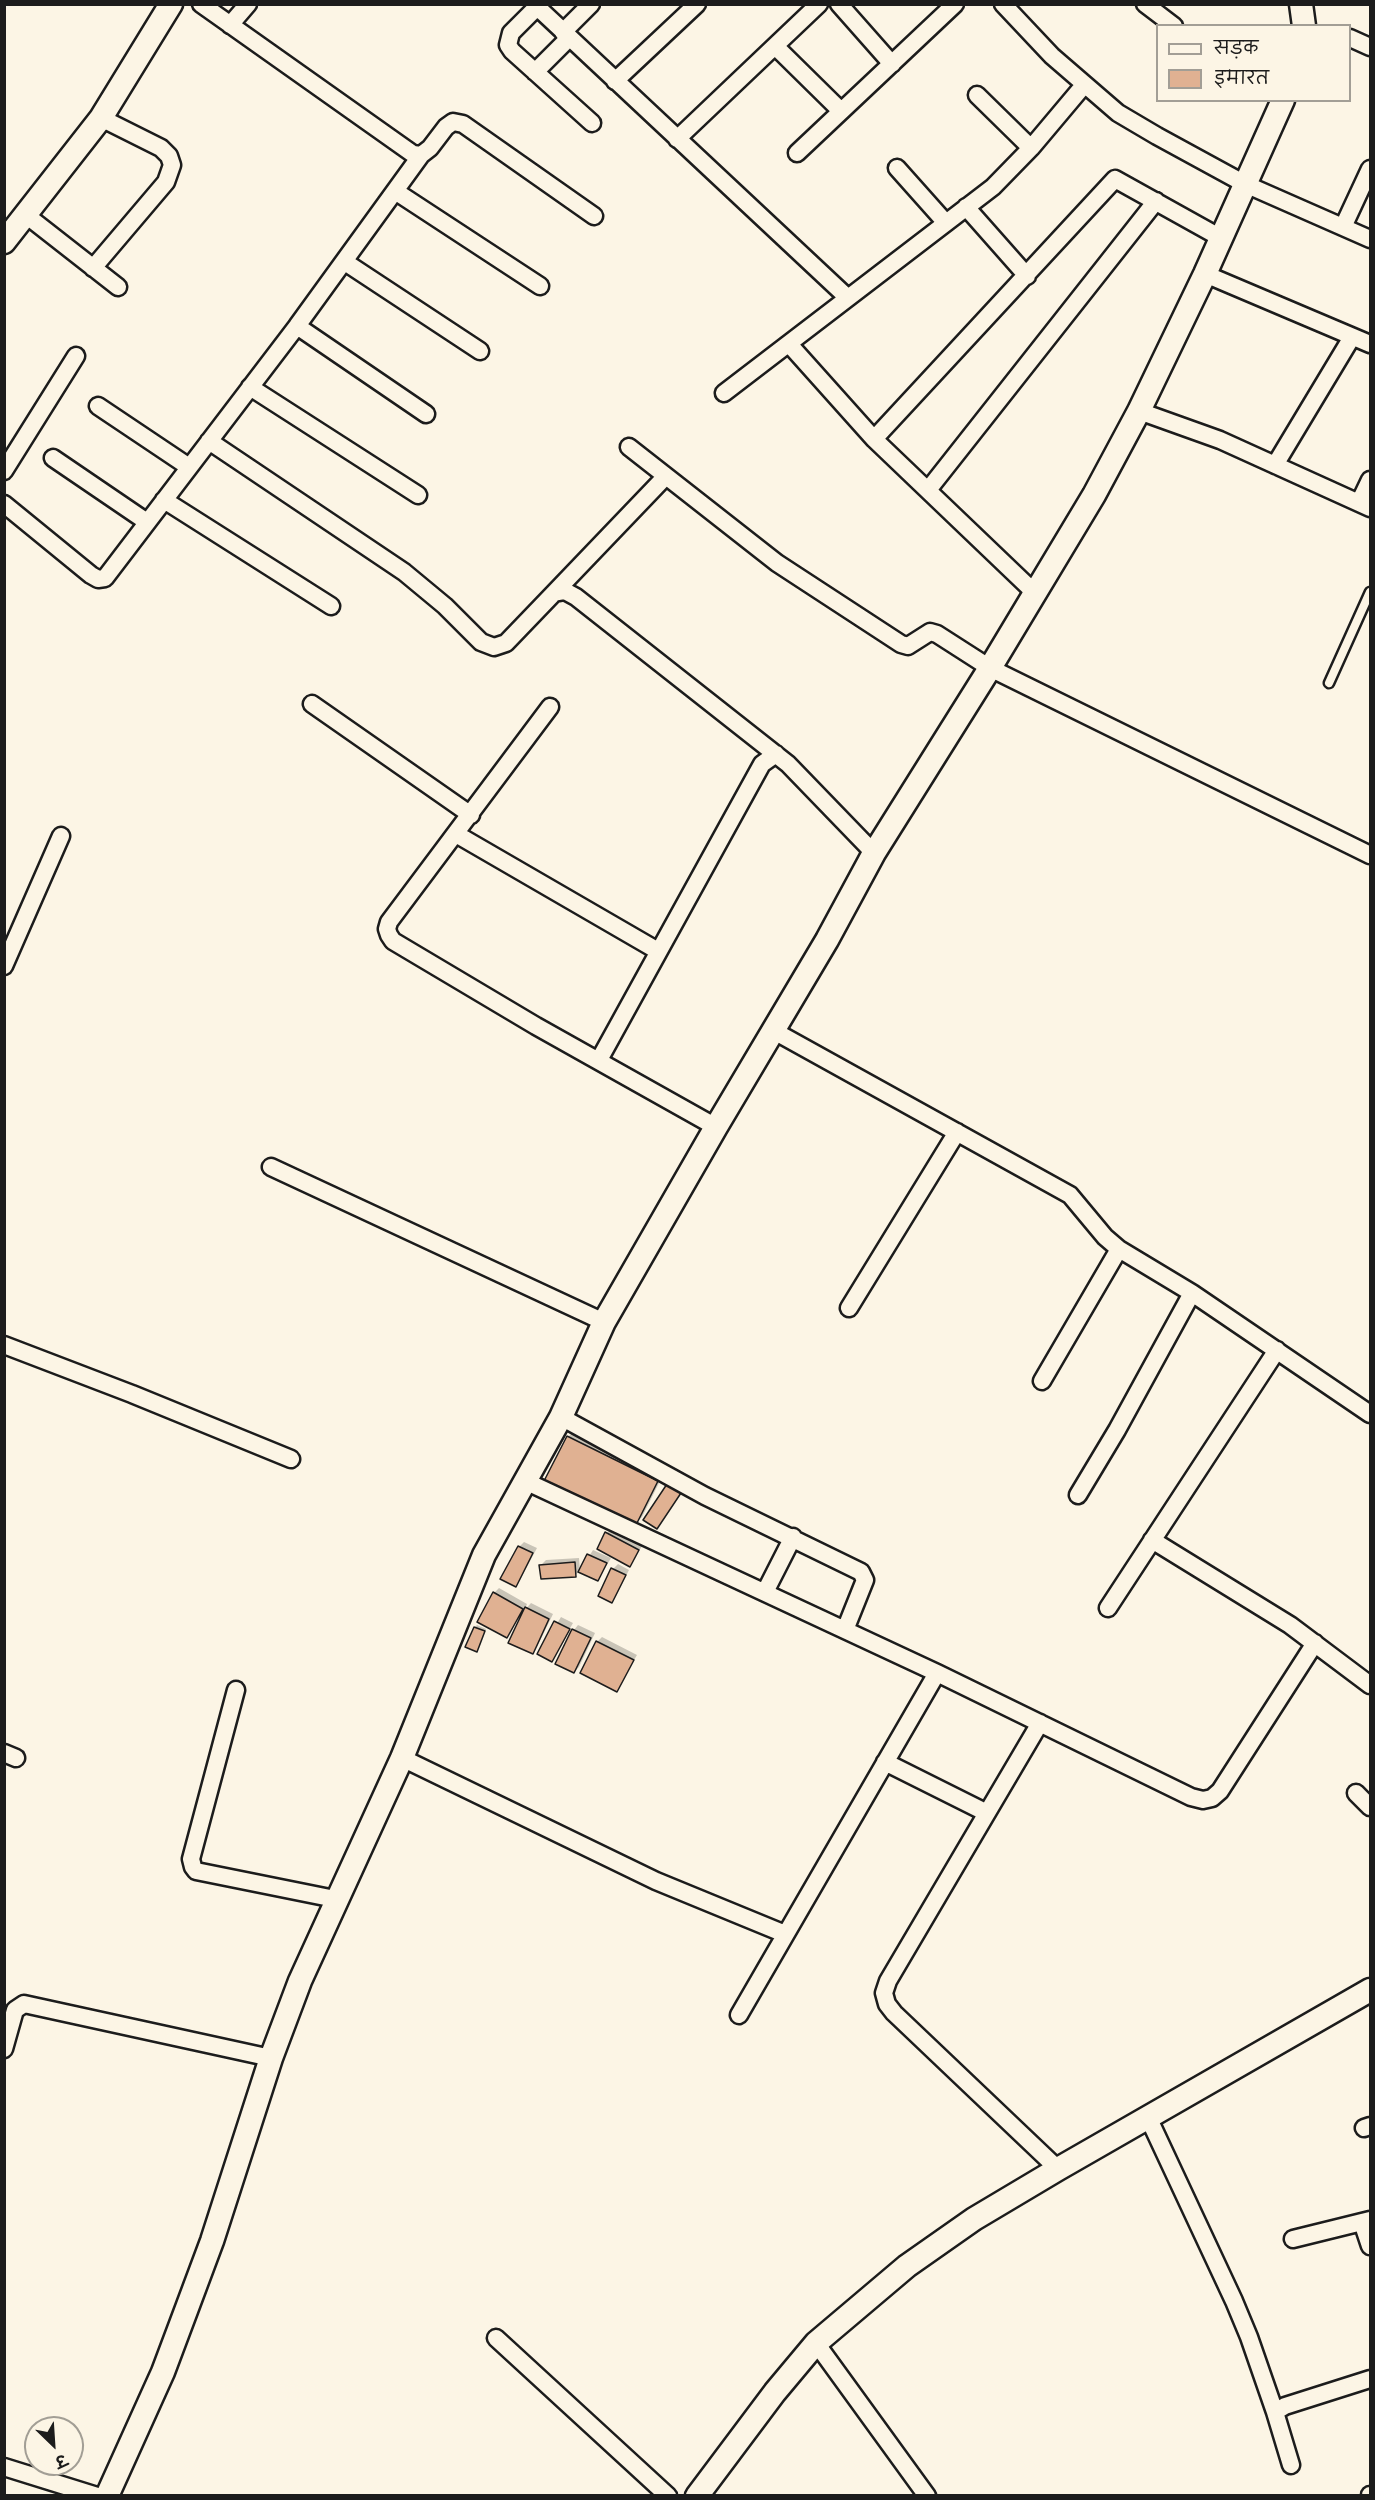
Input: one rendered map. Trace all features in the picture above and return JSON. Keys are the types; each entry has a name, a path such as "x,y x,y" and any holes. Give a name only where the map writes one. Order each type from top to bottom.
{"street":[{"path":"118,287 93,268 13,226 100,118 171,4"},
{"path":"201,4 407,150 421,155"},
{"path":"230,25 248,4"},
{"path":"535,72 591,4"},
{"path":"615,81 697,4"},
{"path":"677,139 819,4"},
{"path":"839,4 892,64"},
{"path":"797,153 955,4"},
{"path":"1003,4 1052,56 1118,113 1245,184 1371,239"},
{"path":"1145,4 1171,24"},
{"path":"592,123 508,45 511,33 536,6 848,298"},
{"path":"1351,39 1371,47"},
{"path":"775,46 841,111"},
{"path":"724,393 993,187 1031,148 1084,85"},
{"path":"977,95 1031,148"},
{"path":"107,2496 163,2372 187,2308 212,2241 271,2058 300,1981 335,1899 402,1758 484,1556 561,1417 604,1322 716,1127 774,1031 874,853 990,668 1094,495 1139,411 1205,274 1282,102"},
{"path":"93,268 166,182 172,165 169,156 161,148 100,118"},
{"path":"4,504 98,579 105,578 345,262 421,155 453,122 463,124 594,216"},
{"path":"897,168 946,223"},
{"path":"1343,227 1371,169"},
{"path":"873,439 1115,179 1221,238"},
{"path":"395,191 540,286"},
{"path":"928,490 1156,201"},
{"path":"966,207 1027,276"},
{"path":"345,262 480,351"},
{"path":"1205,274 1371,344"},
{"path":"297,326 426,414"},
{"path":"1275,465 1352,337"},
{"path":"789,344 873,439 1035,593"},
{"path":"4,471 76,356"},
{"path":"250,387 418,495"},
{"path":"98,406 189,467"},
{"path":"1139,411 1220,440 1365,505 1371,480"},
{"path":"209,441 404,572 445,606 482,642 494,646 506,643 666,476"},
{"path":"629,447 777,563 901,644 908,646 934,632 990,668 1371,855"},
{"path":"53,458 147,522"},
{"path":"164,500 331,606"},
{"path":"554,593 565,591 576,597 776,754 874,853"},
{"path":"312,705 471,815"},
{"path":"550,707 389,922 387,929 393,941 536,1026 716,1127"},
{"path":"599,1060 762,764 776,754"},
{"path":"456,834 658,951"},
{"path":"4,966 61,836"},
{"path":"774,1031 1070,1195 1119,1249 1192,1293 1371,1414"},
{"path":"849,1308 957,1132"},
{"path":"271,1167 604,1322"},
{"path":"1042,1381 1119,1249"},
{"path":"1078,1495 1192,1293"},
{"path":"4,1345 291,1459"},
{"path":"1108,1608 1277,1350"},
{"path":"561,1417 705,1496 793,1537 864,1575 864,1585 845,1630"},
{"path":"525,1481 937,1673 1191,1797 1203,1800 1212,1798 1220,1791 1314,1643"},
{"path":"765,1592 793,1537"},
{"path":"1152,1540 1314,1643 1371,1685"},
{"path":"739,2015 937,1673"},
{"path":"236,1690 190,1859 193,1867 196,1872 335,1899"},
{"path":"1040,1723 888,1981 884,1993 887,2004 894,2013 1058,2169"},
{"path":"402,1758 656,1881 785,1934"},
{"path":"885,1762 987,1813"},
{"path":"1356,1793 1371,1808"},
{"path":"703,2493 775,2392 816,2343 908,2266 974,2219 1371,1990"},
{"path":"4,2049 15,2010 24,2004 271,2058"},
{"path":"1148,2117 1238,2310 1275,2412 1291,2465"},
{"path":"1293,2239 1366,2221 1371,2246"},
{"path":"496,2338 668,2496"},
{"path":"816,2343 927,2496"},
{"path":"1275,2412 1285,2406 1371,2379"},
{"path":"4,2467 97,2496"}],"lane":[{"path":"1329,683 1371,592"}],"building":[{"path":"567,1436 658,1481 635,1527 544,1481"},
{"path":"667,1484 681,1493 657,1529 643,1520"},
{"path":"605,1532 639,1550 630,1567 597,1549"},
{"path":"518,1546 533,1553 516,1587 500,1579"},
{"path":"587,1554 607,1563 598,1581 578,1572"},
{"path":"575,1562 576,1577 541,1579 539,1565"},
{"path":"611,1568 626,1575 612,1603 598,1596"},
{"path":"493,1592 523,1609 507,1638 477,1622"},
{"path":"525,1607 549,1619 533,1654 508,1643"},
{"path":"554,1621 570,1629 552,1662 537,1654"},
{"path":"474,1627 485,1631 477,1652 465,1647"},
{"path":"572,1629 591,1638 574,1673 555,1664"},
{"path":"596,1641 634,1660 617,1692 580,1673"}]}
